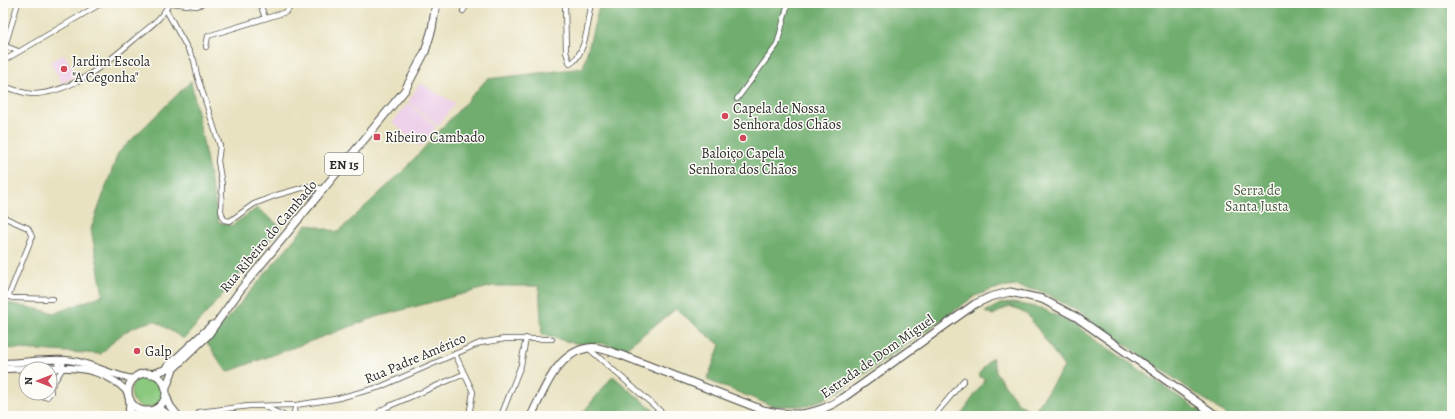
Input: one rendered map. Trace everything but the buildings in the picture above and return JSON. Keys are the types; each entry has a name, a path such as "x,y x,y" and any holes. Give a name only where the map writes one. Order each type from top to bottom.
{"main road":[{"name":"Rua Ribeiro do Cambado","path":"151,374 164,370 215,323 397,100 413,78 429,40 436,3"},
{"name":"Estrada de Dom Miguel","path":"588,348 602,349 621,355 763,410 796,415 811,413 829,407 975,304 990,297 1010,292 1023,293 1042,298 1076,317 1217,416"},
{"name":"Rua Ribeiro do Cambado","path":"166,392 174,369 208,335 215,323"},
{"path":"531,416 554,370 572,354 588,348"},
{"path":"3,363 62,361 92,365 122,377 134,379"},
{"path":"3,368 18,368"},
{"path":"60,368 101,374 120,384 137,409 148,412"},
{"path":"129,416 130,385 134,379 140,375 151,374 161,379 170,406 178,416"},
{"path":"140,416 158,408 164,403 166,392"},
{"path":"158,408 170,416"}],"street":[{"path":"3,61 4,47 18,3"},
{"path":"3,61 102,3"},
{"path":"3,86 34,95 65,86 94,72 107,63 156,21 166,10 169,3 197,6 203,3"},
{"path":"260,3 264,18"},
{"path":"206,47 208,36 286,12 291,6 290,3"},
{"path":"462,11 468,3"},
{"path":"565,3 566,52 570,64 577,60 582,51 592,3"},
{"path":"737,100 777,45 788,3"},
{"path":"166,10 194,60 197,75 220,146 218,161 222,185 221,211 224,220 230,221 254,204 277,195 309,186 323,189"},
{"path":"4,47 18,51"},
{"path":"3,217 28,228 32,237 5,296 53,299"},
{"path":"501,416 520,371 526,338"},
{"name":"Rua Padre Américo","path":"199,416 199,412 249,406 296,406 335,399 380,387 480,343 505,339 552,339"},
{"path":"588,348 666,416"},
{"path":"455,354 473,392 469,416"},
{"path":"58,372 62,361"},
{"path":"377,416 380,411 387,407 464,374"},
{"path":"934,416 964,380"},
{"path":"295,416 294,412 296,406"},
{"path":"263,407 285,416"},
{"path":"215,416 217,410"}],"shaded area":[{"name":"Jardim Escola \"A Cegonha\"","path":"64,54 77,76 62,83 50,62"},
{"path":"420,83 455,103 438,126 408,102"},
{"path":"408,103 436,127 421,147 392,122"}],"green space":[{"name":"Serra de Santa Justa","path":"600,3 619,5 620,3 1452,3 1452,416 1228,416 1079,312 1043,292 1015,286 994,289 975,296 839,392 808,406 773,406 707,380 720,345 676,309 623,350 602,343 578,344 542,335 539,286 493,286 376,317 227,372 207,343 307,224 338,232 402,172 487,79 583,68"},
{"path":"191,81 219,222 231,226 257,208 281,227 184,339 155,321 146,323 125,332 101,354 3,348 3,302 55,313 103,295 91,229 118,153"},
{"path":"1013,303 1041,308 1073,324 1207,416 960,416 985,380 978,375 992,357 996,373 1019,404 1034,412 1064,367 1028,315 1010,306 993,315 985,312 1000,304"},
{"path":"144,376 150,376 160,383 163,392 162,398 156,405 150,408 144,408 134,401 131,395 131,389 138,379"},
{"path":"613,376 660,416 580,416"}],"place":[{"name":"Jardim Escola \"A Cegonha\"","path":"64,69"},
{"name":"Capela de Nossa Senhora dos Chãos","path":"725,116"},
{"name":"Ribeiro Cambado","path":"377,137"},
{"name":"Baloiço Capela Senhora dos Chãos","path":"743,138"},
{"name":"Galp","path":"137,351"}]}
